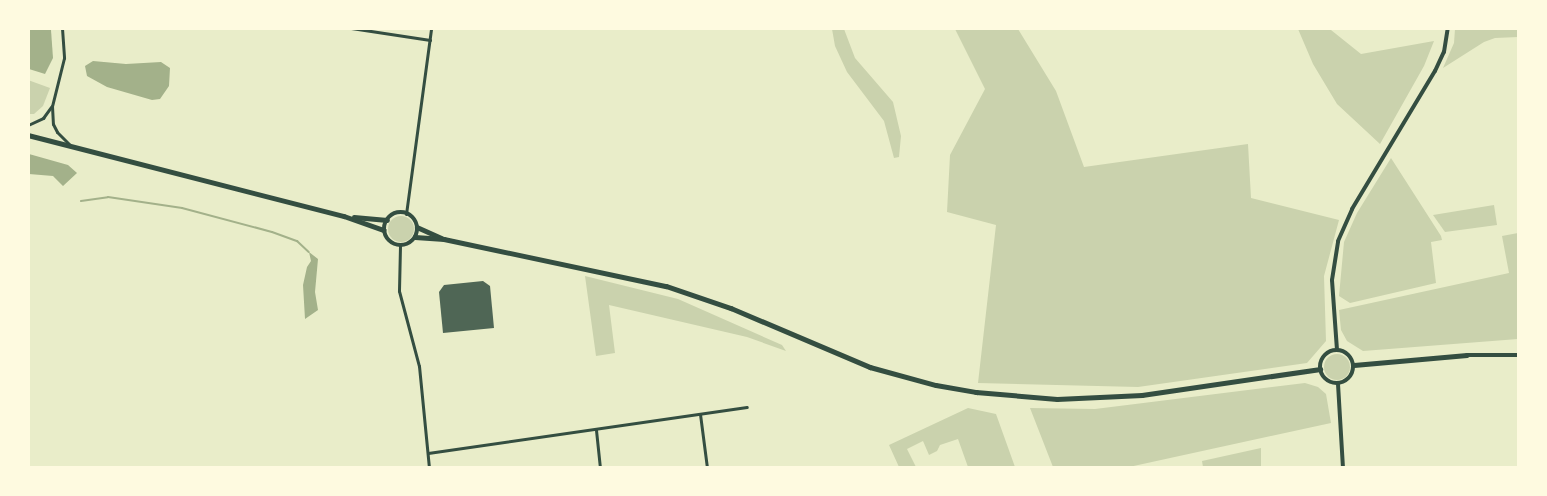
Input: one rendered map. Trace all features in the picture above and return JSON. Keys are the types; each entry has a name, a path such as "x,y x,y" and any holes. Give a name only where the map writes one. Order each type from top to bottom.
{"main road":[{"path":"28,135 344,216 384,230"},
{"path":"396,213 406,213 412,217 417,227 415,237 408,244 400,246 390,242 384,230 387,220 396,213"},
{"path":"344,216 387,220"},
{"path":"417,227 444,239"},
{"path":"415,237 444,239 666,286 714,301 870,367 976,393 1057,399 1142,395 1320,369"},
{"path":"1337,350 1348,354 1354,365 1351,376 1338,384 1326,380 1320,369 1323,357 1337,350"},
{"path":"1354,365 1455,356 1518,355"}],"street":[{"path":"62,28 63,67 52,106 53,124 57,132 74,148"},
{"path":"351,28 430,40"},
{"path":"406,213 431,28"},
{"path":"1337,350 1332,280 1338,241 1352,209 1435,71 1444,52 1448,28"},
{"path":"28,125 43,118 52,106"},
{"path":"400,246 399,291 416,353 429,468"},
{"path":"1338,384 1343,468"},
{"path":"428,453 747,407"},
{"path":"700,414 707,468"},
{"path":"596,430 600,468"}],"shaded area":[{"path":"29,28 51,30 53,58 45,74 29,69"},
{"path":"832,29 844,29 855,58 893,102 901,136 899,157 894,158 884,121 847,72 835,46"},
{"path":"955,29 1018,29 1056,91 1084,167 1248,144 1251,198 1339,220 1324,276 1326,341 1307,363 1138,387 978,383 996,225 947,212 950,155 985,89"},
{"path":"1298,29 1331,30 1361,54 1434,41 1424,66 1380,144 1337,104 1313,64"},
{"path":"1455,29 1518,29 1518,37 1495,38 1484,42 1443,68 1454,43"},
{"path":"93,61 126,64 161,62 170,68 169,86 160,99 152,100 107,87 87,76 85,66"},
{"path":"28,80 50,88 43,106 34,114 29,114"},
{"path":"29,154 68,165 77,173 63,186 53,176 29,174"},
{"path":"1391,158 1441,236 1442,240 1431,242 1436,283 1350,303 1339,296 1344,242 1357,213"},
{"path":"1494,205 1497,225 1445,232 1433,215"},
{"path":"401,216 410,220 414,229 410,238 401,242 392,238 388,229 392,220"},
{"path":"1518,233 1518,339 1363,351 1347,341 1341,330 1339,310 1509,273 1502,236"},
{"path":"309,252 318,259 315,292 318,310 305,319 303,285 307,267 311,261"},
{"path":"585,276 678,299 782,345 786,351 747,337 609,305 615,353 596,356"},
{"path":"1337,354 1346,358 1350,367 1346,376 1337,380 1328,376 1324,367 1328,358"},
{"path":"1305,383 1318,387 1326,394 1331,423 1129,467 1053,467 1030,408 1095,409"},
{"path":"968,408 996,414 1015,467 968,467 958,439 940,445 937,451 929,455 923,441 907,449 916,467 899,467 889,445"},
{"path":"1261,448 1261,467 1203,467 1202,461"}],"building":[{"path":"483,281 490,286 494,328 443,333 439,292 444,285"}],"waterway":[{"path":"81,201 108,197 182,208 272,232 297,241 309,252"}]}
